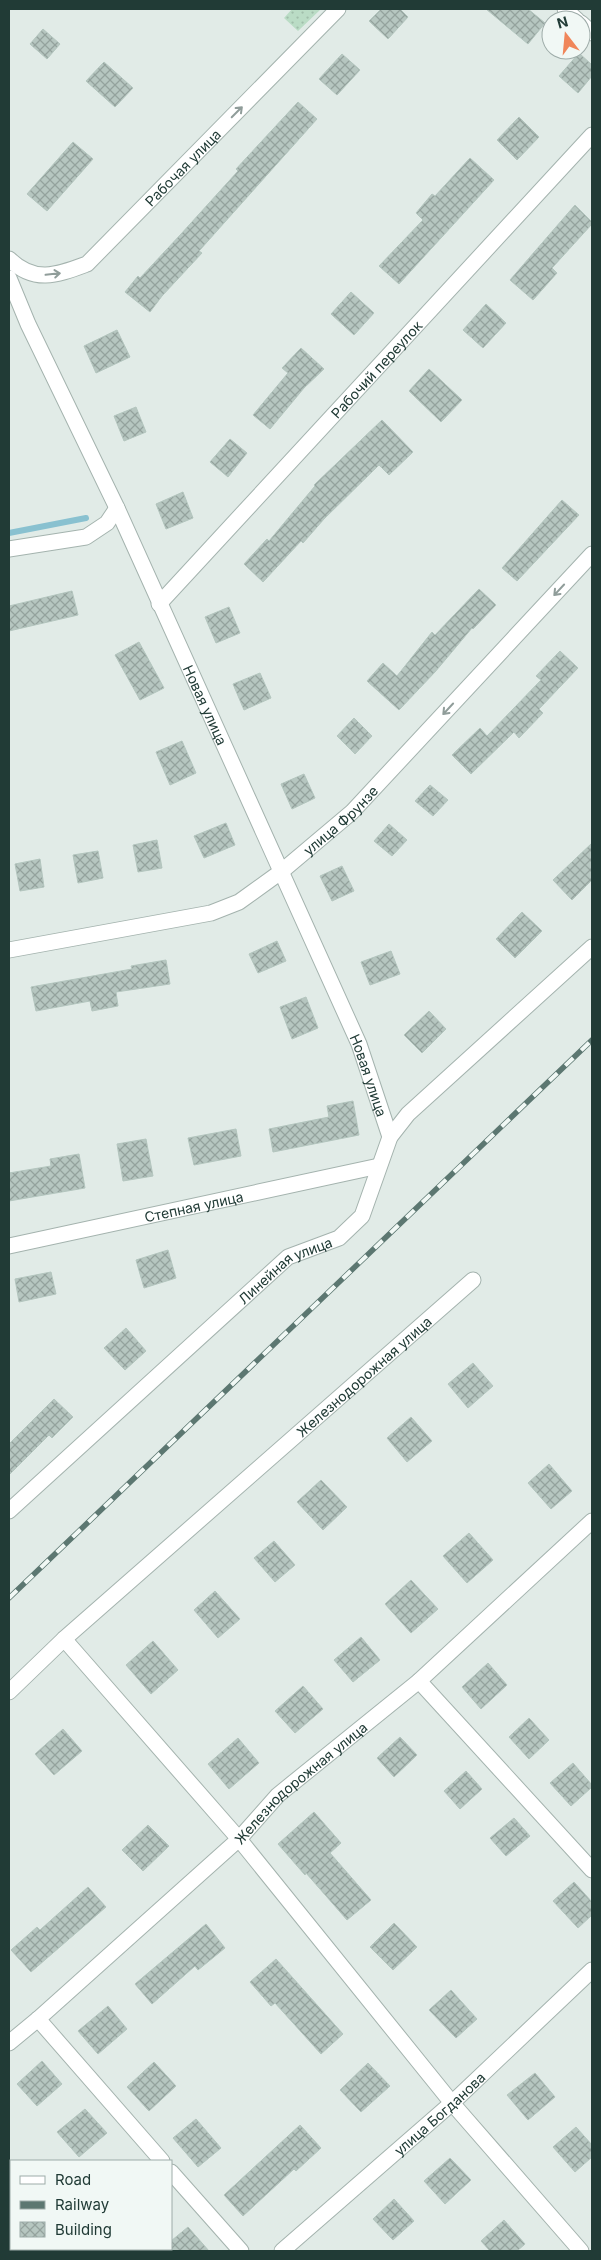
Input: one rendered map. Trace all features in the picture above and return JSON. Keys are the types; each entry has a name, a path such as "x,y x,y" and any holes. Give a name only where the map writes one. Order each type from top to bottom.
{"street":[{"name":"Рабочая улица","path":"9,259 17,267 37,275 57,275 87,264 338,9"},
{"name":"Рабочий переулок","path":"159,604 592,135"},
{"name":"Новая улица","path":"9,278 32,333 118,508 159,604 359,1044 390,1137"},
{"path":"9,549 86,537 107,523 118,508"},
{"name":"улица Фрунзе","path":"9,950 211,913 239,902 282,871 352,812 592,554"},
{"name":"Линейная улица","path":"9,1511 288,1257 339,1238 362,1216 390,1137 408,1114 592,947"},
{"name":"Степная улица","path":"9,1246 379,1166"},
{"name":"Железнодорожная улица","path":"9,1692 64,1639 474,1280"},
{"name":"Железнодорожная улица","path":"9,2043 38,2020 239,1839 278,1795 419,1681 592,1520"},
{"path":"64,1639 239,1839 452,2103 581,2251"},
{"path":"419,1681 592,1870"},
{"name":"улица Богданова","path":"282,2251 452,2103 592,1970"},
{"path":"38,2020 161,2160"},
{"path":"172,2173 241,2251"}],"green space":[{"path":"292,9 321,9 298,31 284,18"}],"building":[{"path":"381,9 400,9 408,17 388,39 369,21"},
{"path":"486,9 528,9 541,20 541,28 528,44"},
{"path":"43,29 60,44 47,59 30,44"},
{"path":"342,54 360,70 337,95 319,79"},
{"path":"573,60 587,60 592,65 592,76 578,93 559,76"},
{"path":"104,62 133,88 115,107 86,81"},
{"path":"298,102 317,119 199,251 202,253 162,296 150,312 125,292 138,276 140,278 181,234 238,171 236,169"},
{"path":"519,117 539,137 517,160 497,140"},
{"path":"73,142 93,159 47,211 27,194"},
{"path":"470,158 494,180 399,284 379,266 423,220 416,213 432,194 435,196"},
{"path":"575,205 592,224 552,268 557,273 533,300 510,280"},
{"path":"351,292 374,313 354,335 331,314"},
{"path":"486,304 506,323 483,348 463,330"},
{"path":"117,330 130,357 96,373 84,346"},
{"path":"301,348 324,369 304,388 270,429 253,415 288,373 282,368"},
{"path":"429,369 462,400 441,422 409,391"},
{"path":"136,407 146,432 124,441 114,416"},
{"path":"382,420 413,452 389,475 379,465 324,519 303,543 301,541 263,582 244,564 267,539 269,541 314,485"},
{"path":"230,439 247,453 228,477 210,462"},
{"path":"183,492 193,518 166,529 156,504"},
{"path":"562,500 579,515 517,581 502,568"},
{"path":"479,589 496,605 472,628 435,672 399,710 367,681 383,663 397,676 432,632 435,635"},
{"path":"72,591 78,615 9,631 9,606"},
{"path":"229,607 240,633 216,643 205,617"},
{"path":"139,642 164,688 140,700 115,655"},
{"path":"560,651 578,668 539,709 543,713 519,738 514,732 471,774 452,755 480,728 487,736 541,680 536,676"},
{"path":"260,673 271,698 244,710 233,684"},
{"path":"354,718 372,736 355,754 337,736"},
{"path":"182,741 196,773 170,785 156,752"},
{"path":"304,774 315,798 292,809 281,784"},
{"path":"430,785 448,800 433,816 415,801"},
{"path":"226,823 235,845 204,858 194,836"},
{"path":"389,824 407,840 392,856 374,841"},
{"path":"157,840 162,868 138,872 133,845"},
{"path":"592,843 592,880 572,900 553,880"},
{"path":"98,851 103,878 78,883 73,855"},
{"path":"40,859 44,887 20,891 15,864"},
{"path":"342,866 354,891 332,901 320,876"},
{"path":"522,912 542,931 515,958 496,939"},
{"path":"277,941 286,961 258,973 249,954"},
{"path":"391,951 400,974 370,985 361,962"},
{"path":"166,960 170,984 116,992 118,1006 92,1011 90,1001 36,1011 31,987 132,969 131,966"},
{"path":"306,997 318,1028 292,1039 280,1007"},
{"path":"429,1011 446,1029 422,1053 404,1035"},
{"path":"353,1101 359,1135 273,1152 269,1129 329,1117 327,1106"},
{"path":"236,1129 241,1156 194,1165 188,1138"},
{"path":"146,1139 153,1176 123,1181 117,1144"},
{"path":"79,1154 85,1188 9,1201 9,1173 51,1166 50,1159"},
{"path":"168,1250 176,1278 144,1288 136,1260"},
{"path":"51,1272 56,1294 19,1302 15,1279"},
{"path":"126,1328 146,1351 125,1370 104,1348"},
{"path":"473,1363 493,1386 468,1408 448,1384"},
{"path":"54,1399 73,1417 52,1438 49,1435 9,1475 9,1444"},
{"path":"411,1417 432,1441 407,1462 387,1438"},
{"path":"549,1464 572,1491 551,1509 528,1483"},
{"path":"321,1480 347,1507 323,1530 297,1502"},
{"path":"469,1533 493,1560 467,1583 443,1556"},
{"path":"274,1541 295,1565 275,1582 254,1558"},
{"path":"411,1580 438,1609 411,1633 385,1604"},
{"path":"215,1591 240,1619 218,1638 194,1610"},
{"path":"361,1637 380,1660 353,1682 334,1660"},
{"path":"153,1641 178,1670 151,1694 126,1665"},
{"path":"488,1663 507,1685 481,1709 462,1687"},
{"path":"303,1686 323,1709 295,1733 275,1711"},
{"path":"529,1718 549,1740 529,1759 509,1737"},
{"path":"63,1729 82,1751 54,1775 35,1754"},
{"path":"400,1737 417,1755 394,1777 377,1758"},
{"path":"238,1738 259,1763 229,1789 208,1764"},
{"path":"573,1763 592,1787 571,1806 550,1783"},
{"path":"466,1771 482,1789 460,1809 444,1791"},
{"path":"314,1812 341,1843 330,1853 371,1900 347,1920 278,1844"},
{"path":"514,1818 530,1836 506,1856 490,1838"},
{"path":"148,1825 169,1846 143,1871 122,1850"},
{"path":"574,1882 592,1902 592,1915 578,1928 553,1901"},
{"path":"88,1887 106,1907 31,1972 11,1950 37,1927 40,1930"},
{"path":"394,1923 417,1947 393,1970 370,1947"},
{"path":"206,1924 225,1948 198,1970 195,1966 152,2004 135,1984"},
{"path":"276,1959 343,2034 321,2054 275,2003 271,2006 250,1982"},
{"path":"451,1990 477,2019 456,2038 429,2010"},
{"path":"108,2006 127,2029 98,2054 78,2031"},
{"path":"42,2061 62,2084 37,2106 17,2084"},
{"path":"154,2062 176,2086 149,2111 127,2087"},
{"path":"368,2063 390,2086 361,2112 340,2090"},
{"path":"535,2073 555,2097 528,2120 507,2095"},
{"path":"85,2109 107,2133 79,2157 57,2132"},
{"path":"196,2119 221,2148 198,2167 173,2138"},
{"path":"300,2125 321,2148 296,2171 294,2169 243,2216 224,2195"},
{"path":"576,2127 592,2145 592,2157 575,2172 553,2147"},
{"path":"450,2158 471,2180 445,2204 424,2181"},
{"path":"394,2199 414,2221 393,2240 373,2219"},
{"path":"504,2220 525,2244 517,2251 490,2251 481,2241"},
{"path":"188,2227 209,2251 160,2251 172,2250 172,2240"}],"waterway":[{"path":"9,533 86,518"}],"railway":[{"path":"9,1598 592,1040"}]}
